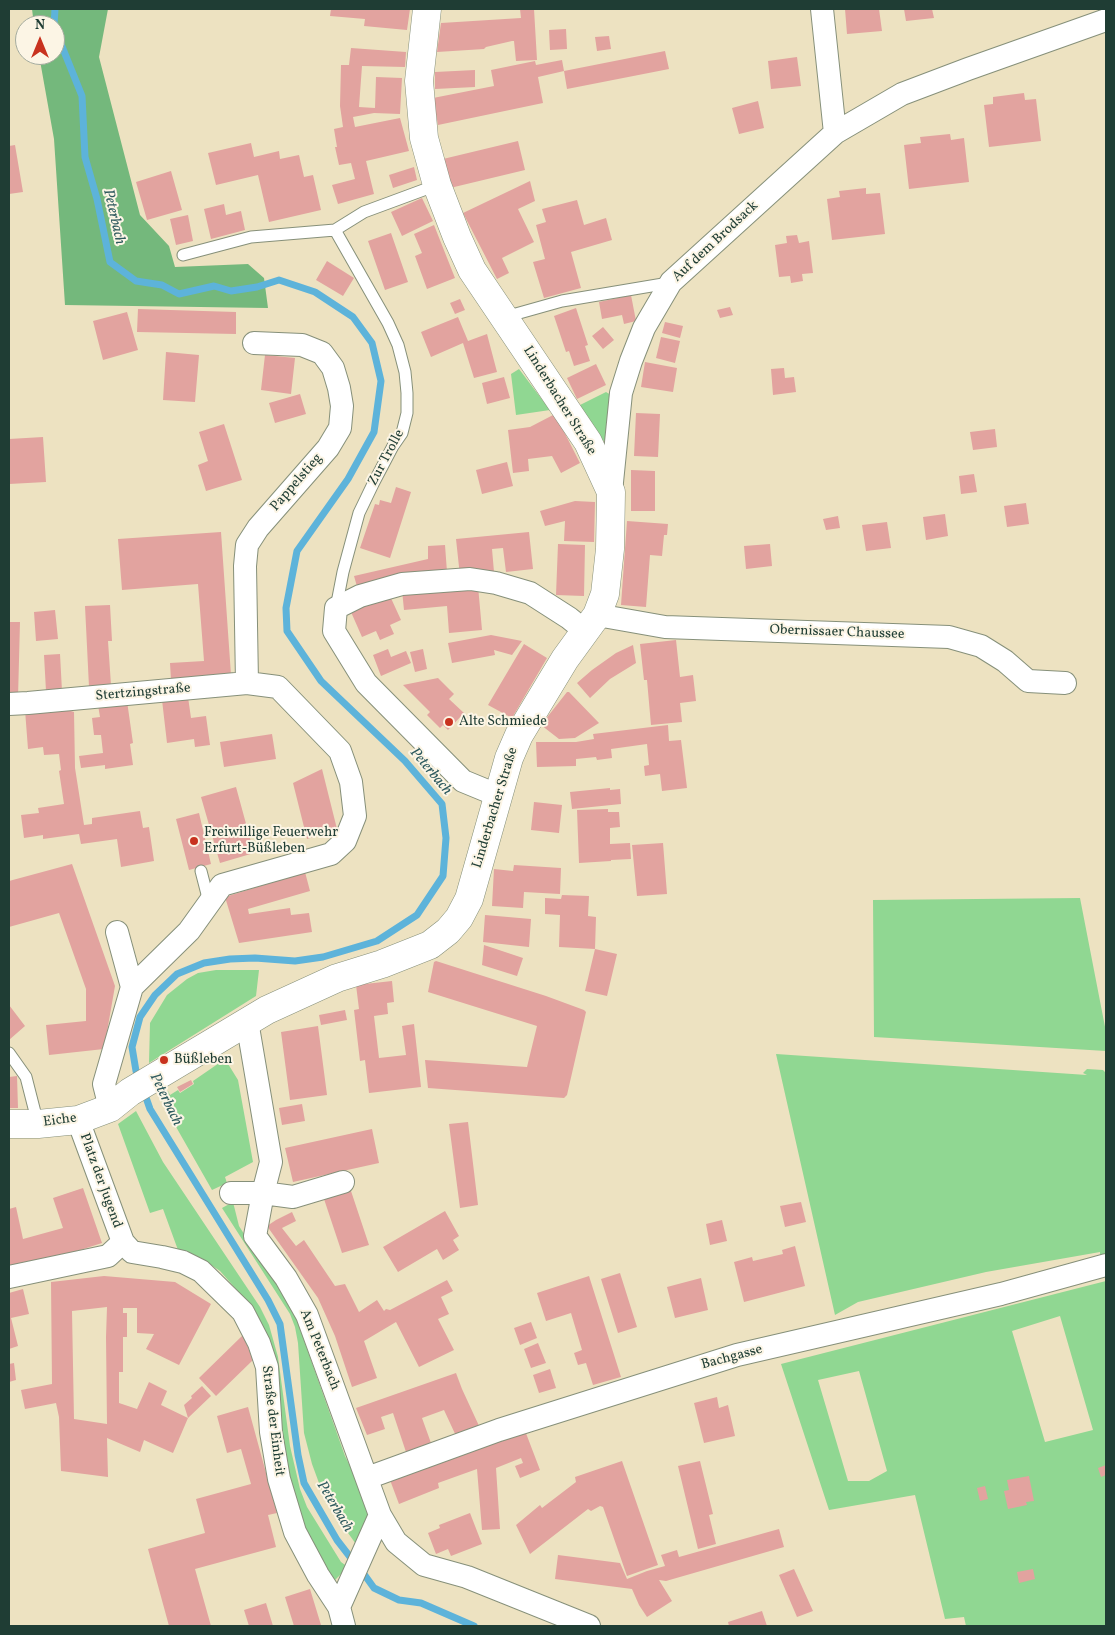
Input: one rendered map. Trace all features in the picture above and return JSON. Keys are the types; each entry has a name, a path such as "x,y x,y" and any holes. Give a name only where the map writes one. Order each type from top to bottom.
{"street":[{"name":"Linderbacher Straße","path":"120,1100 247,1021 288,999 337,978 382,964 430,945 448,931 460,918 469,898 497,795 519,735 591,623 605,594 610,549 611,492 588,442 472,270 437,184 424,138 418,81 427,9"},
{"path":"822,9 835,133"},
{"name":"Auf dem Brodsack","path":"611,492 621,393 644,328 671,282 835,133 902,94 1106,20"},
{"name":"Pappelstieg","path":"247,684 245,566 247,545 258,528 328,448 340,428 342,406 333,368 322,353 302,345 254,343"},
{"path":"336,608 360,596 402,584 470,579 496,583 530,593 569,618 591,623"},
{"name":"Zur Trolle","path":"336,608 334,631 366,683 464,781 497,795"},
{"name":"Obernissaer Chaussee","path":"591,623 666,628 950,637 981,646 1005,661 1028,681 1065,683"},
{"name":"Stertzingstraße","path":"9,704 28,704 247,684 278,688 340,751 351,782 355,816 345,841 331,854 222,884 209,902"},
{"path":"120,1100 104,1084 132,987 189,930 209,902"},
{"path":"117,932 132,987"},
{"name":"Am Peterbach","path":"247,1021 271,1162 255,1236 286,1278 307,1315 380,1515 396,1542 424,1565 467,1577 588,1626"},
{"name":"Eiche","path":"9,1124 38,1124 78,1120 120,1100"},
{"name":"Platz der Jugend","path":"78,1120 123,1242 132,1252 183,1262 201,1271 225,1293"},
{"path":"232,1193 263,1193 293,1197 343,1182"},
{"name":"Platz der Jugend","path":"9,1277 108,1256 123,1242"},
{"name":"Bachgasse","path":"366,1478 499,1430 737,1355 1001,1294 1106,1266"},
{"name":"Straße der Einheit","path":"225,1293 243,1312 259,1343 267,1368 271,1432 279,1479 295,1532 341,1617"},
{"name":"Straße der Einheit","path":"341,1617 354,1574 380,1515"}],"lane":[{"path":"183,255 251,236 335,230 364,212 437,184"},
{"name":"Zur Trolle","path":"335,230 388,323 398,345 405,372 407,393 407,413 402,433 393,446 359,513 343,572 336,608"},
{"path":"505,317 562,301 671,282"},
{"path":"201,871 209,902"},
{"path":"9,1054 26,1077 38,1124"}],"green space":[{"path":"32,9 108,9 99,57 140,215 169,246 175,267 248,264 264,278 268,308 65,305 54,139 41,65 65,65 65,15 33,15"},
{"path":"519,369 550,410 516,415 511,374"},
{"path":"606,392 611,395 606,439 602,442 576,407"},
{"path":"1080,898 1106,1032 1106,1051 874,1037 873,900"},
{"path":"216,970 259,970 256,996 149,1063 150,1023 167,995 198,973"},
{"path":"776,1054 1087,1075 1083,1073 1087,1069 1103,1070 1106,1073 1106,1258 1100,1259 1100,1252 986,1272 858,1302 835,1315"},
{"path":"225,1059 238,1080 253,1162 225,1177 227,1183 212,1190 159,1097 168,1091 170,1095 178,1090 180,1093 194,1084 193,1081"},
{"path":"136,1111 163,1162 260,1307 269,1325 278,1357 290,1446 300,1489 307,1507 341,1562 348,1567 334,1581 315,1554 300,1517 250,1309 220,1271 201,1258 178,1250 163,1209 150,1213 118,1124"},
{"path":"233,1202 239,1226 294,1312 345,1456 355,1476 368,1515 358,1547 326,1502 312,1464 304,1433 298,1343 295,1327 290,1314 222,1208"},
{"path":"1106,1281 1106,1626 966,1626 964,1617 945,1619 915,1495 829,1510 781,1364","holes":["1060,1316 1093,1430 1045,1442 1012,1331","859,1371 887,1471 869,1481 848,1481 818,1380"]}],"building":[{"path":"331,9 410,9 407,30 364,26 365,19 330,16"},
{"path":"520,9 534,9 537,60 516,61 514,41 484,49 437,52 441,23 521,18"},
{"path":"845,9 879,9 882,31 847,34"},
{"path":"904,9 932,9 934,18 906,21"},
{"path":"566,29 567,49 550,50 549,30"},
{"path":"609,36 611,49 597,51 595,37"},
{"path":"351,48 406,52 405,67 362,66 359,107 375,108 376,77 402,78 400,114 374,113 353,117 355,127 400,118 409,151 366,161 374,194 338,204 332,185 355,179 351,163 339,165 334,129 343,127 340,106 341,65 349,65"},
{"path":"665,51 669,69 567,89 564,71"},
{"path":"797,57 801,86 771,89 768,61"},
{"path":"562,60 564,71 538,77 543,103 438,125 433,98 494,86 491,70 535,61 536,65"},
{"path":"475,70 475,87 435,89 435,72"},
{"path":"1024,93 1025,100 1036,99 1041,141 989,147 984,105 993,104 993,97"},
{"path":"758,101 764,128 739,134 732,108"},
{"path":"950,134 951,140 964,138 969,182 909,189 904,145 921,143 920,137"},
{"path":"518,141 525,170 450,188 443,159"},
{"path":"251,143 254,157 279,151 280,159 299,155 304,177 313,175 321,210 269,222 258,175 216,185 208,153"},
{"path":"15,145 23,192 9,194 9,146"},
{"path":"414,167 417,180 393,188 389,175"},
{"path":"171,171 182,210 147,220 136,182"},
{"path":"530,181 535,201 518,209 534,242 502,258 509,273 497,279 463,213"},
{"path":"866,188 866,194 880,193 885,234 832,240 827,199 840,197 839,191"},
{"path":"422,198 433,221 402,236 391,212"},
{"path":"577,200 584,225 606,218 612,240 571,252 581,288 544,298 533,262 545,259 536,225 546,222 542,209"},
{"path":"224,204 226,215 241,211 245,230 211,239 204,209"},
{"path":"188,215 193,241 176,245 170,219"},
{"path":"434,225 455,278 427,289 415,256 422,253 414,234"},
{"path":"391,233 408,282 385,290 368,241"},
{"path":"797,235 799,243 809,241 813,273 802,274 803,281 791,283 790,276 779,277 775,245 787,243 786,236"},
{"path":"327,261 354,278 343,296 316,280"},
{"path":"631,295 636,321 624,324 622,315 602,319 599,302"},
{"path":"460,299 465,310 455,314 450,303"},
{"path":"730,307 733,315 720,318 717,310"},
{"path":"576,308 588,345 585,346 590,361 574,366 569,351 566,352 554,316"},
{"path":"138,309 236,312 236,334 137,332"},
{"path":"127,312 138,350 103,360 93,321"},
{"path":"458,317 468,341 487,334 497,372 474,378 463,343 431,357 421,332"},
{"path":"665,322 683,326 680,338 662,333"},
{"path":"603,327 614,340 603,349 592,336"},
{"path":"661,337 680,341 675,363 656,358"},
{"path":"166,352 199,355 195,402 163,400"},
{"path":"265,355 295,358 291,394 261,390"},
{"path":"645,362 677,368 673,392 641,387"},
{"path":"596,364 606,385 577,399 567,378"},
{"path":"784,368 785,378 794,377 796,392 773,395 771,369"},
{"path":"504,377 510,398 487,404 482,383"},
{"path":"300,394 306,414 275,423 269,403"},
{"path":"636,413 660,414 658,457 634,456"},
{"path":"555,414 580,463 561,473 552,456 528,459 529,471 513,473 508,430 530,427"},
{"path":"224,424 242,480 206,491 198,465 208,461 199,432"},
{"path":"995,429 997,447 973,450 970,432"},
{"path":"43,437 46,482 9,484 9,439"},
{"path":"507,462 513,486 482,494 476,470"},
{"path":"631,470 655,471 655,511 631,511"},
{"path":"974,474 977,492 961,494 959,476"},
{"path":"396,487 411,492 390,558 360,548 375,504 379,505 380,500 391,503"},
{"path":"575,501 595,502 594,542 564,541 565,521 545,526 540,511"},
{"path":"1026,503 1029,524 1007,527 1004,506"},
{"path":"945,514 948,536 926,540 923,517"},
{"path":"838,516 840,528 826,530 823,519"},
{"path":"627,521 668,524 667,535 664,535 662,556 650,555 646,607 621,605"},
{"path":"887,522 891,548 866,551 862,525"},
{"path":"221,532 231,675 171,680 170,663 204,661 198,584 122,590 118,539"},
{"path":"529,532 533,569 506,572 503,548 492,549 494,572 460,576 456,539"},
{"path":"558,544 585,545 584,596 556,595"},
{"path":"770,544 772,566 746,569 744,546"},
{"path":"445,545 447,572 358,590 354,576 428,559 428,546"},
{"path":"478,586 482,630 449,633 447,606 404,610 402,590"},
{"path":"390,596 401,620 390,625 394,634 380,640 376,631 362,637 351,612"},
{"path":"110,605 112,641 108,641 111,685 89,687 85,606"},
{"path":"55,610 58,639 36,641 34,612"},
{"path":"9,622 20,622 18,698 9,698"},
{"path":"491,635 522,641 512,655 494,650 495,655 452,663 448,643"},
{"path":"676,640 680,677 693,675 696,701 680,703 682,722 651,725 647,680 644,680 640,644"},
{"path":"524,644 547,658 512,718 488,705"},
{"path":"633,645 636,663 610,679 590,698 577,683 616,653"},
{"path":"388,649 391,657 406,651 411,663 381,676 373,655"},
{"path":"423,649 427,669 415,672 410,652"},
{"path":"60,654 62,691 46,691 44,655"},
{"path":"438,678 454,694 449,699 464,713 448,730 443,725 440,728 427,715 430,712 403,685"},
{"path":"567,692 599,723 575,738 559,739 541,725"},
{"path":"188,697 191,718 206,716 210,745 195,747 194,739 167,743 162,700"},
{"path":"127,701 133,743 130,744 133,765 105,769 105,765 81,768 79,756 103,753 101,735 94,735 92,718 100,717 98,705"},
{"path":"61,708 74,712 75,768 84,825 92,824 92,818 140,811 143,828 149,827 154,861 121,867 117,839 81,844 79,834 43,839 43,835 24,838 21,815 39,813 38,808 64,804 59,771 61,770 59,754 44,755 43,747 28,749 25,710"},
{"path":"668,725 669,741 681,740 687,788 662,791 660,774 645,776 644,766 649,765 647,744 611,749 612,758 597,760 596,757 576,759 576,766 537,767 536,742 576,742 594,739 593,734"},
{"path":"272,734 276,759 224,767 220,742"},
{"path":"322,769 337,829 307,839 293,783"},
{"path":"236,787 254,853 220,863 201,797"},
{"path":"610,788 610,790 620,789 621,804 572,809 570,792"},
{"path":"534,802 562,805 559,833 531,830"},
{"path":"608,809 608,812 619,812 620,827 610,828 610,844 630,843 631,859 579,863 577,810"},
{"name":"Freiwillige Feuerwehr Erfurt-Büßleben","path":"199,813 211,864 189,870 176,819"},
{"path":"663,843 667,894 637,896 632,845"},
{"path":"72,864 115,986 104,1049 49,1055 46,1025 86,1021 86,989 59,913 9,927 9,881"},
{"path":"514,865 561,868 560,894 524,892 523,908 492,906 494,869 513,871"},
{"path":"305,872 310,891 248,909 249,914 290,908 291,915 309,913 312,932 239,943 225,897"},
{"path":"562,895 589,896 588,916 596,917 595,949 559,947 560,915 545,914 545,898 561,899"},
{"path":"485,915 531,919 529,947 483,942"},
{"path":"484,945 523,958 517,976 482,965"},
{"path":"595,949 617,954 607,996 585,991"},
{"path":"436,961 546,996 586,1012 567,1095 564,1098 428,1088 425,1060 527,1067 537,1026 428,992 434,962"},
{"path":"392,981 394,1002 387,1003 388,1014 374,1016 379,1058 406,1055 402,1026 414,1024 421,1087 369,1093 365,1060 360,1061 354,1010 359,1009 356,985"},
{"path":"9,1005 25,1026 9,1040"},
{"path":"345,1010 347,1020 321,1025 319,1015"},
{"path":"318,1026 327,1095 290,1100 281,1032"},
{"path":"17,1076 18,1108 9,1108 9,1077"},
{"path":"191,1080 193,1084 180,1092 177,1087"},
{"path":"302,1104 305,1121 282,1125 279,1108"},
{"path":"468,1122 478,1205 460,1208 449,1124"},
{"path":"372,1129 379,1163 293,1182 285,1148"},
{"path":"83,1188 102,1243 71,1253 9,1267 9,1209 16,1207 23,1239 63,1228 53,1198"},
{"path":"351,1191 369,1245 342,1253 324,1199"},
{"path":"801,1202 806,1222 785,1227 780,1206"},
{"path":"445,1211 459,1236 453,1240 459,1250 443,1260 437,1249 398,1272 383,1247"},
{"path":"292,1212 296,1221 282,1228 296,1246 304,1240 335,1286 345,1284 359,1312 377,1300 384,1311 386,1309 390,1310 447,1280 453,1291 441,1297 449,1314 438,1319 454,1350 419,1367 396,1322 364,1341 377,1378 352,1387 335,1336 318,1298 267,1226"},
{"path":"722,1220 727,1241 710,1245 706,1224"},
{"path":"795,1246 805,1286 744,1302 734,1262 752,1257 753,1261 783,1254 782,1250"},
{"path":"620,1273 637,1327 618,1333 601,1279"},
{"path":"104,1276 175,1282 211,1304 179,1365 146,1349 154,1334 137,1333 137,1308 123,1308 123,1313 127,1313 127,1337 123,1337 123,1372 119,1372 119,1403 137,1409 149,1382 167,1391 161,1405 188,1418 173,1453 144,1440 140,1452 107,1438 108,1477 61,1471 59,1417 56,1403 25,1409 21,1390 52,1384 51,1282","holes":["107,1307 107,1424 74,1419 72,1311"]},
{"path":"589,1276 621,1377 593,1385 586,1363 578,1365 574,1353 582,1350 571,1313 546,1321 537,1293"},
{"path":"701,1278 708,1310 675,1318 667,1287"},
{"path":"23,1289 29,1314 11,1318 18,1346 9,1349 9,1293"},
{"path":"531,1322 537,1338 520,1345 514,1328"},
{"path":"243,1335 253,1360 216,1396 199,1378"},
{"path":"538,1343 546,1363 531,1368 524,1349"},
{"path":"14,1363 16,1380 9,1382 9,1364"},
{"path":"550,1369 556,1388 539,1393 533,1375"},
{"path":"456,1373 480,1428 457,1438 444,1410 422,1418 431,1443 406,1452 393,1413 381,1417 385,1429 367,1435 356,1408"},
{"path":"202,1386 211,1396 188,1418 184,1405 192,1398 191,1396"},
{"path":"717,1397 719,1408 728,1405 735,1436 704,1443 694,1403"},
{"path":"248,1407 277,1513 268,1515 276,1547 195,1569 211,1626 169,1626 148,1549 205,1533 196,1499 251,1484 241,1449 227,1453 217,1416"},
{"path":"524,1428 540,1470 520,1478 515,1466 523,1463 521,1458 496,1468 500,1529 482,1530 477,1469 438,1483 439,1488 399,1504 390,1480"},
{"path":"622,1461 658,1565 627,1576 603,1507 600,1506 591,1511 588,1509 530,1554 516,1525 540,1505 542,1508 576,1482 575,1477"},
{"path":"700,1461 713,1514 709,1515 716,1544 698,1549 678,1466"},
{"path":"1106,1465 1106,1475 1101,1477 1098,1468"},
{"path":"1029,1476 1034,1501 1026,1502 1027,1505 1008,1509 1004,1491 1009,1490 1007,1480"},
{"path":"985,1486 988,1499 980,1501 977,1488"},
{"path":"470,1513 482,1544 451,1556 448,1549 436,1554 428,1533 440,1528 439,1525"},
{"path":"779,1529 784,1547 666,1581 659,1580 672,1601 647,1617 632,1589 555,1579 558,1555 620,1563 627,1579 665,1566 661,1555 677,1550 679,1557"},
{"path":"794,1569 813,1611 797,1617 779,1575"},
{"path":"1033,1569 1035,1579 1019,1583 1017,1572"},
{"path":"310,1589 321,1625 294,1626 285,1597"},
{"path":"266,1603 273,1626 249,1626 244,1610"},
{"path":"762,1611 767,1626 729,1626 728,1622"}],"waterway":[{"name":"Peterbach","path":"55,9 55,15"},
{"name":"Peterbach","path":"65,54 82,96 85,157 97,199 110,262 136,281 162,285 179,294 214,286 231,291 257,287 279,280 315,292 353,317 372,343 381,381 374,432 348,479 297,551 286,608 287,631 321,681 405,761 442,804 446,838 443,876 417,915 377,941 323,957 295,961 255,958 230,959 204,963 177,974 155,995 140,1017 132,1047 139,1079"},
{"name":"Peterbach","path":"143,1089 150,1109 268,1300 280,1324 298,1455 304,1483 337,1540 354,1562"},
{"name":"Peterbach","path":"361,1570 374,1588 399,1600 421,1603 474,1626"}],"place":[{"name":"Alte Schmiede","path":"449,722"},
{"name":"Freiwillige Feuerwehr Erfurt-Büßleben","path":"194,841"},
{"name":"Büßleben","path":"164,1060"}]}
